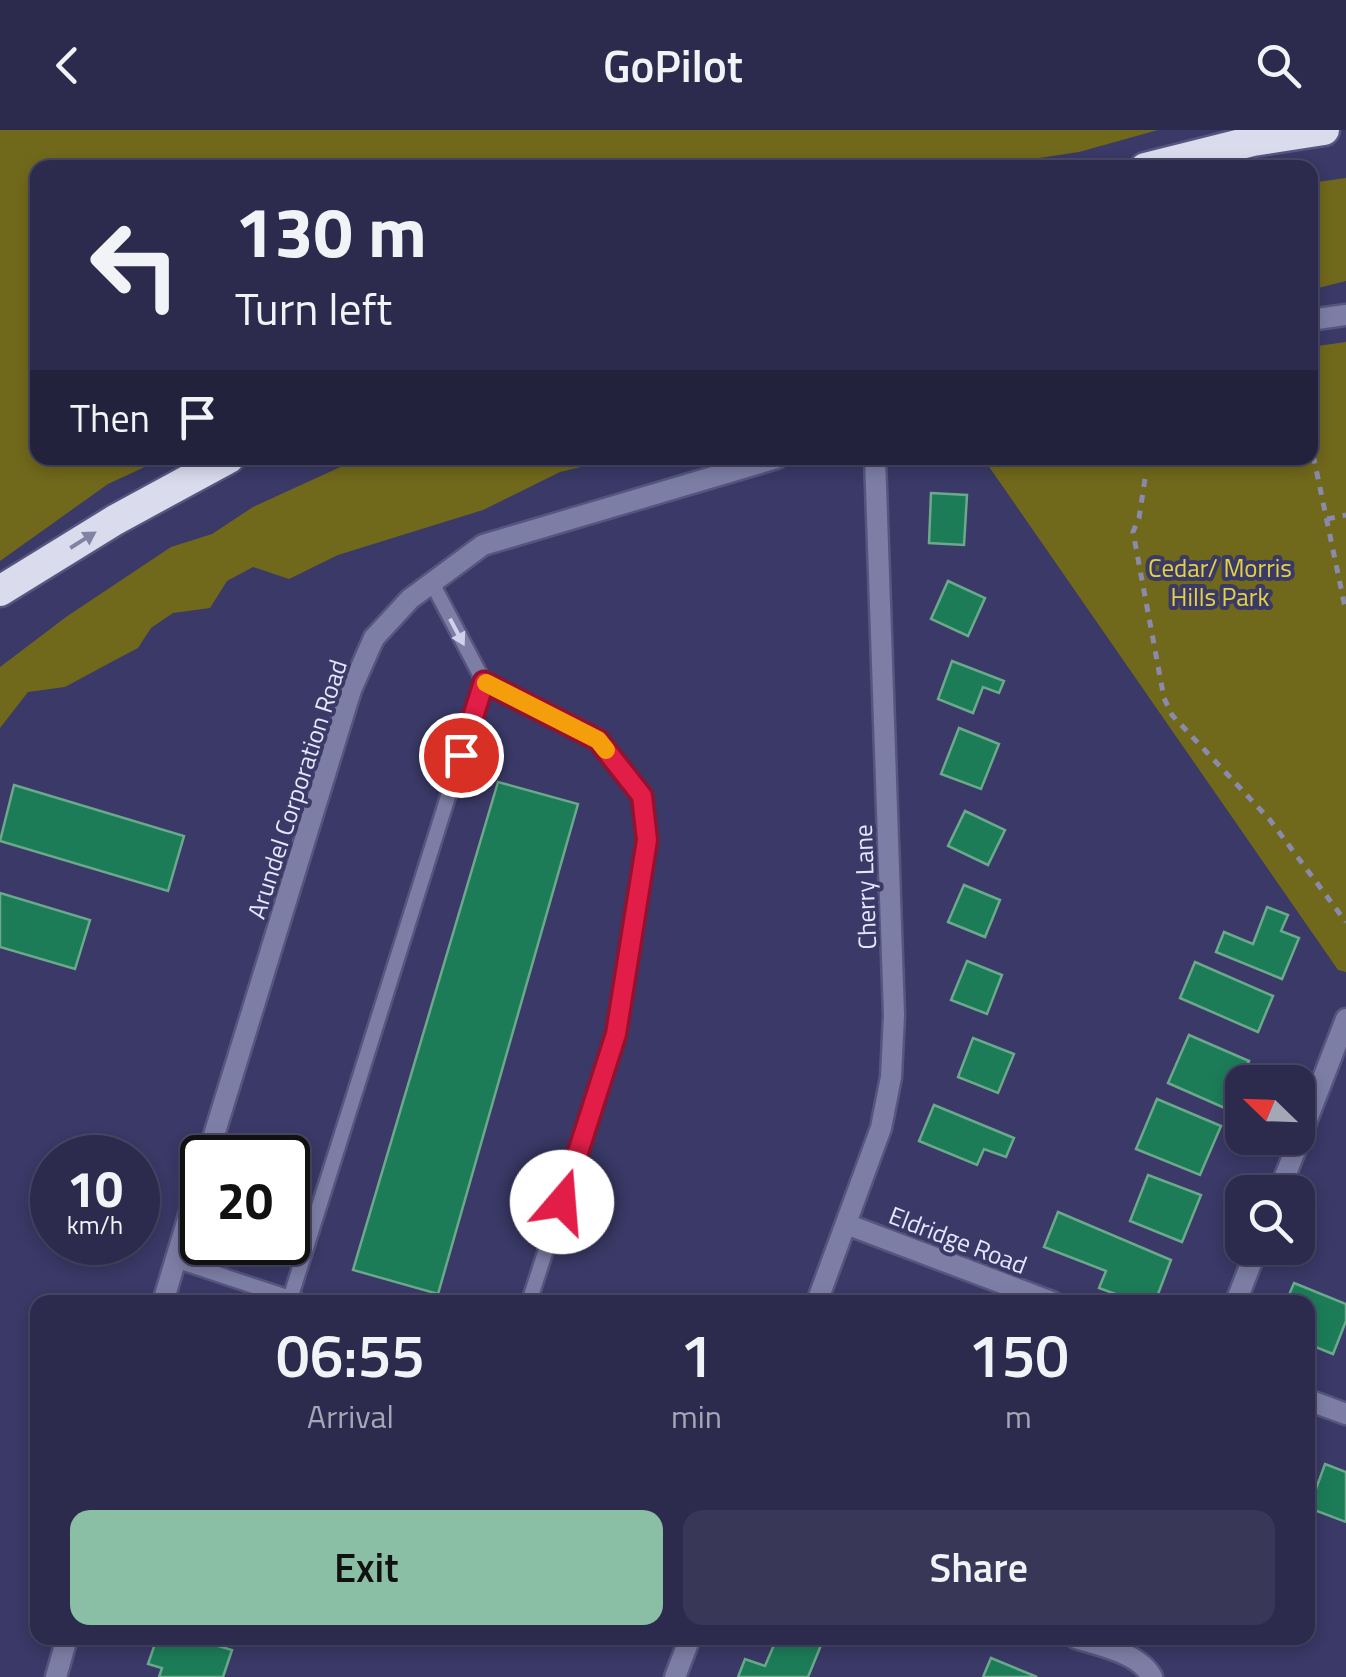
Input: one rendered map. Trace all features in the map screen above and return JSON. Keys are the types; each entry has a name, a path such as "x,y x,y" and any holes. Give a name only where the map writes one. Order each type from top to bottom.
{"highway":[{"path":"1177,160 1253,141 1324,130"},
{"path":"0,591 114,520 216,465"}],"street":[{"path":"1318,319 1346,314"},
{"name":"Arundel Corporation Road","path":"214,1135 351,690 374,638 430,581 483,545 753,465"},
{"name":"Cherry Lane","path":"819,1295 881,1128 891,1077 894,1015 875,465"},
{"path":"1286,1175 1346,1019"},
{"name":"Eldridge Road","path":"846,1224 1034,1295"},
{"path":"165,1295 180,1244"},
{"path":"1239,1295 1250,1265"},
{"path":"1315,1403 1346,1414"},
{"path":"56,1677 65,1645"},
{"path":"676,1677 687,1645"},
{"path":"1097,1645 1130,1656 1152,1677"}],"lane":[{"path":"430,581 484,682 598,740 642,796 647,840 616,1034 532,1295"},
{"path":"298,1295 484,682"},
{"path":"175,1260 281,1295"}],"path":[{"path":"1315,465 1346,612"},
{"path":"1145,479 1133,532 1164,698 1172,715 1270,820 1346,922"},
{"path":"1327,519 1346,515"}],"green space":[{"path":"0,130 1158,130 1079,152 1026,160 30,160 30,465 149,465 108,484 0,561"},
{"path":"1346,178 1346,281 1318,288 1318,182"},
{"name":"Cedar/ Morris Hills Park","path":"1346,342 1346,972 1338,970 988,465 1318,465 1318,346"},
{"path":"345,465 590,465 560,472 483,510 338,555 289,579 253,567 227,581 210,608 173,613 151,628 138,648 65,687 28,692 0,728 0,667 66,617 171,547 212,534 253,507"}],"building":[{"path":"931,493 967,495 964,545 929,543"},
{"path":"948,581 985,598 968,636 931,619"},
{"path":"952,661 1004,681 999,693 983,687 973,713 938,699"},
{"path":"959,728 999,744 981,789 941,774"},
{"path":"498,782 578,804 438,1294 353,1270"},
{"path":"14,785 184,836 168,891 0,841"},
{"path":"965,811 1005,830 988,865 948,846"},
{"path":"964,885 1000,900 985,937 948,922"},
{"path":"0,893 90,920 75,969 0,947"},
{"path":"1267,907 1288,915 1281,931 1299,938 1282,979 1216,952 1224,932 1253,944"},
{"path":"967,961 1002,975 987,1014 951,1000"},
{"path":"1195,962 1273,996 1258,1032 1180,998"},
{"path":"1189,1035 1249,1061 1247,1065 1225,1065 1225,1108 1168,1083"},
{"path":"973,1038 1014,1054 998,1093 958,1077"},
{"path":"1157,1099 1221,1126 1200,1175 1136,1149"},
{"path":"934,1105 1014,1138 1006,1157 984,1149 977,1165 919,1141"},
{"path":"1148,1175 1201,1195 1182,1242 1130,1221"},
{"path":"1058,1212 1171,1260 1158,1295 1118,1295 1099,1288 1106,1271 1044,1247"},
{"path":"1294,1283 1346,1304 1346,1321 1333,1354 1315,1347 1315,1295 1289,1295"},
{"path":"1325,1464 1346,1472 1346,1522 1315,1510 1315,1492"},
{"path":"155,1645 215,1645 232,1650 223,1677 159,1677 162,1668 148,1664"},
{"path":"774,1645 821,1645 808,1677 738,1677 745,1659 765,1666"},
{"path":"991,1658 1037,1677 983,1677"}],"slow traffic":[{"path":"486,683 598,740 606,750"}],"route":[{"path":"461,755 484,682 598,740 642,796 647,840 616,1034 562,1202"}]}
